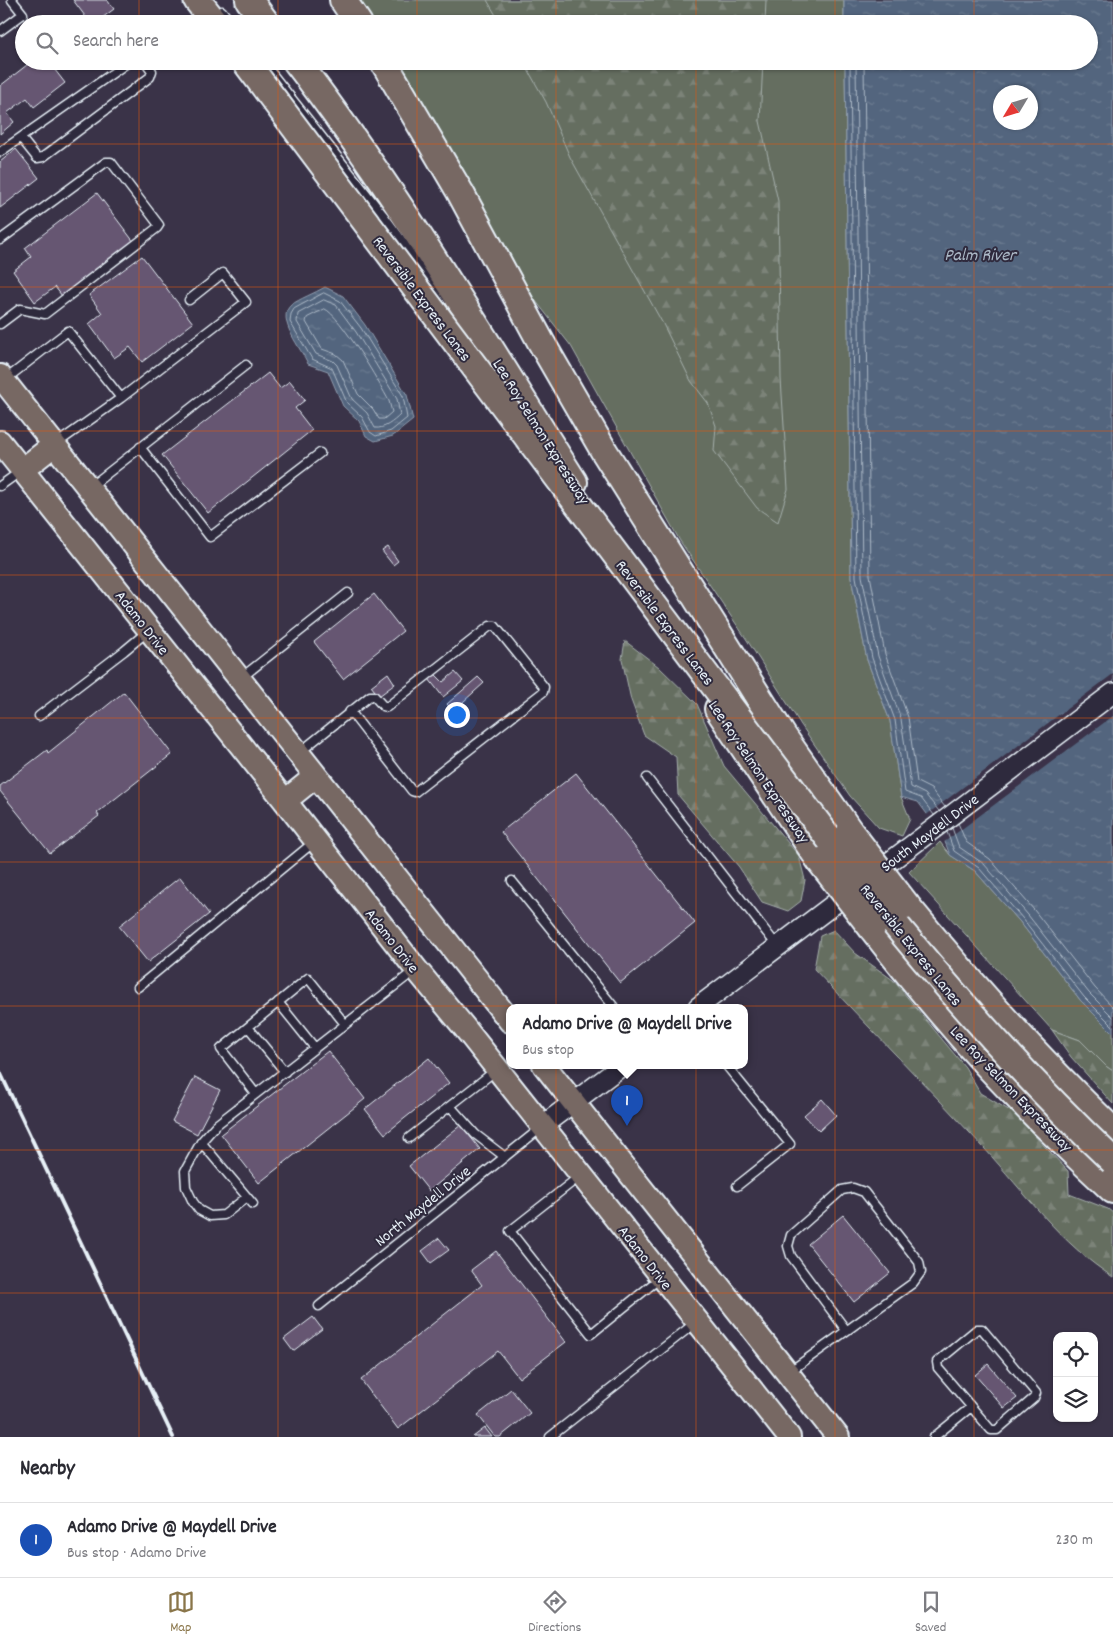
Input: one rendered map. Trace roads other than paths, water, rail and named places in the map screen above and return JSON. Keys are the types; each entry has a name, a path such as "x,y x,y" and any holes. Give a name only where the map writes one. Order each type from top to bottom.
{"highway":[{"path":"249,0 260,15"},
{"path":"343,0 353,15"},
{"name":"Reversible Express Lanes","path":"252,70 873,896 930,968 970,1014 1056,1106 1113,1161"},
{"name":"Lee Roy Selmon Expressway","path":"302,70 396,200 730,728 820,861 950,1023 991,1069 1068,1148 1113,1190"},
{"path":"388,70 455,184 541,342 604,451 783,736 850,832 961,972 1016,1032 1113,1131"}],"main road":[{"path":"2,379 506,1016"},
{"name":"Adamo Drive","path":"0,442 789,1437"},
{"path":"22,470 54,445"},
{"path":"285,801 316,776"},
{"path":"547,1069 838,1437"}],"street":[{"name":"South Maydell Drive","path":"702,1004 1113,693"},
{"path":"542,1126 617,1069"}],"lane":[{"path":"12,0 23,14 22,15"},
{"path":"0,31 15,20"},
{"path":"0,152 117,70"},
{"path":"21,138 37,158 43,157 150,78 151,70"},
{"path":"269,70 383,215 449,306"},
{"path":"0,240 106,162 111,162 159,226 44,314 20,308 0,324"},
{"path":"54,445 120,398 246,302 222,273 189,300"},
{"path":"2,379 68,331 120,398"},
{"path":"88,488 246,365"},
{"path":"490,365 526,406"},
{"path":"140,447 210,537 320,453"},
{"path":"0,486 22,470"},
{"path":"239,679 348,593"},
{"path":"298,753 350,711 372,696 383,706 387,707 490,626 495,626 544,690 415,792 412,791 350,711"},
{"path":"39,716 149,630"},
{"path":"647,778 778,947"},
{"path":"138,987 316,841"},
{"path":"512,881 612,1004"},
{"path":"247,1197 224,1215 210,1216 199,1210 186,1187 185,1171 201,1142 216,1125 416,969"},
{"path":"256,1094 221,1049 308,978 345,1024"},
{"path":"278,1002 315,1048"},
{"path":"248,1027 285,1072"},
{"path":"409,1138 497,1069"},
{"path":"729,1069 790,1144 737,1186"},
{"path":"450,1106 475,1134 505,1157"},
{"name":"North Maydell Drive","path":"319,1306 542,1126"},
{"path":"201,1142 253,1204"},
{"path":"581,1175 510,1231 591,1334 662,1277"},
{"path":"788,1373 913,1283 921,1272 919,1262 864,1192 853,1188 842,1190 790,1235 788,1246 791,1256 846,1330"},
{"path":"550,1437 697,1322"},
{"path":"978,1328 982,1329 1036,1393 1034,1398 997,1430 991,1430 971,1407 938,1368 937,1362 978,1328"},
{"path":"934,1437 971,1407"}],"water":[{"name":"Palm River","path":"844,0 1113,0 1113,1033 1081,1001 1020,922 975,871 950,855 940,829 918,802 901,797 890,721 867,660 851,577 845,70 1098,70 1098,15 844,15"},
{"path":"325,287 343,296 365,325 407,395 413,420 393,436 375,441 366,436 359,421 343,406 328,371 308,364 291,334 286,318 287,311 291,305"}],"railway":[{"path":"0,1072 173,1437"}],"place":[{"name":"Adamo Drive @ Maydell Drive","path":"627,1126"}]}
